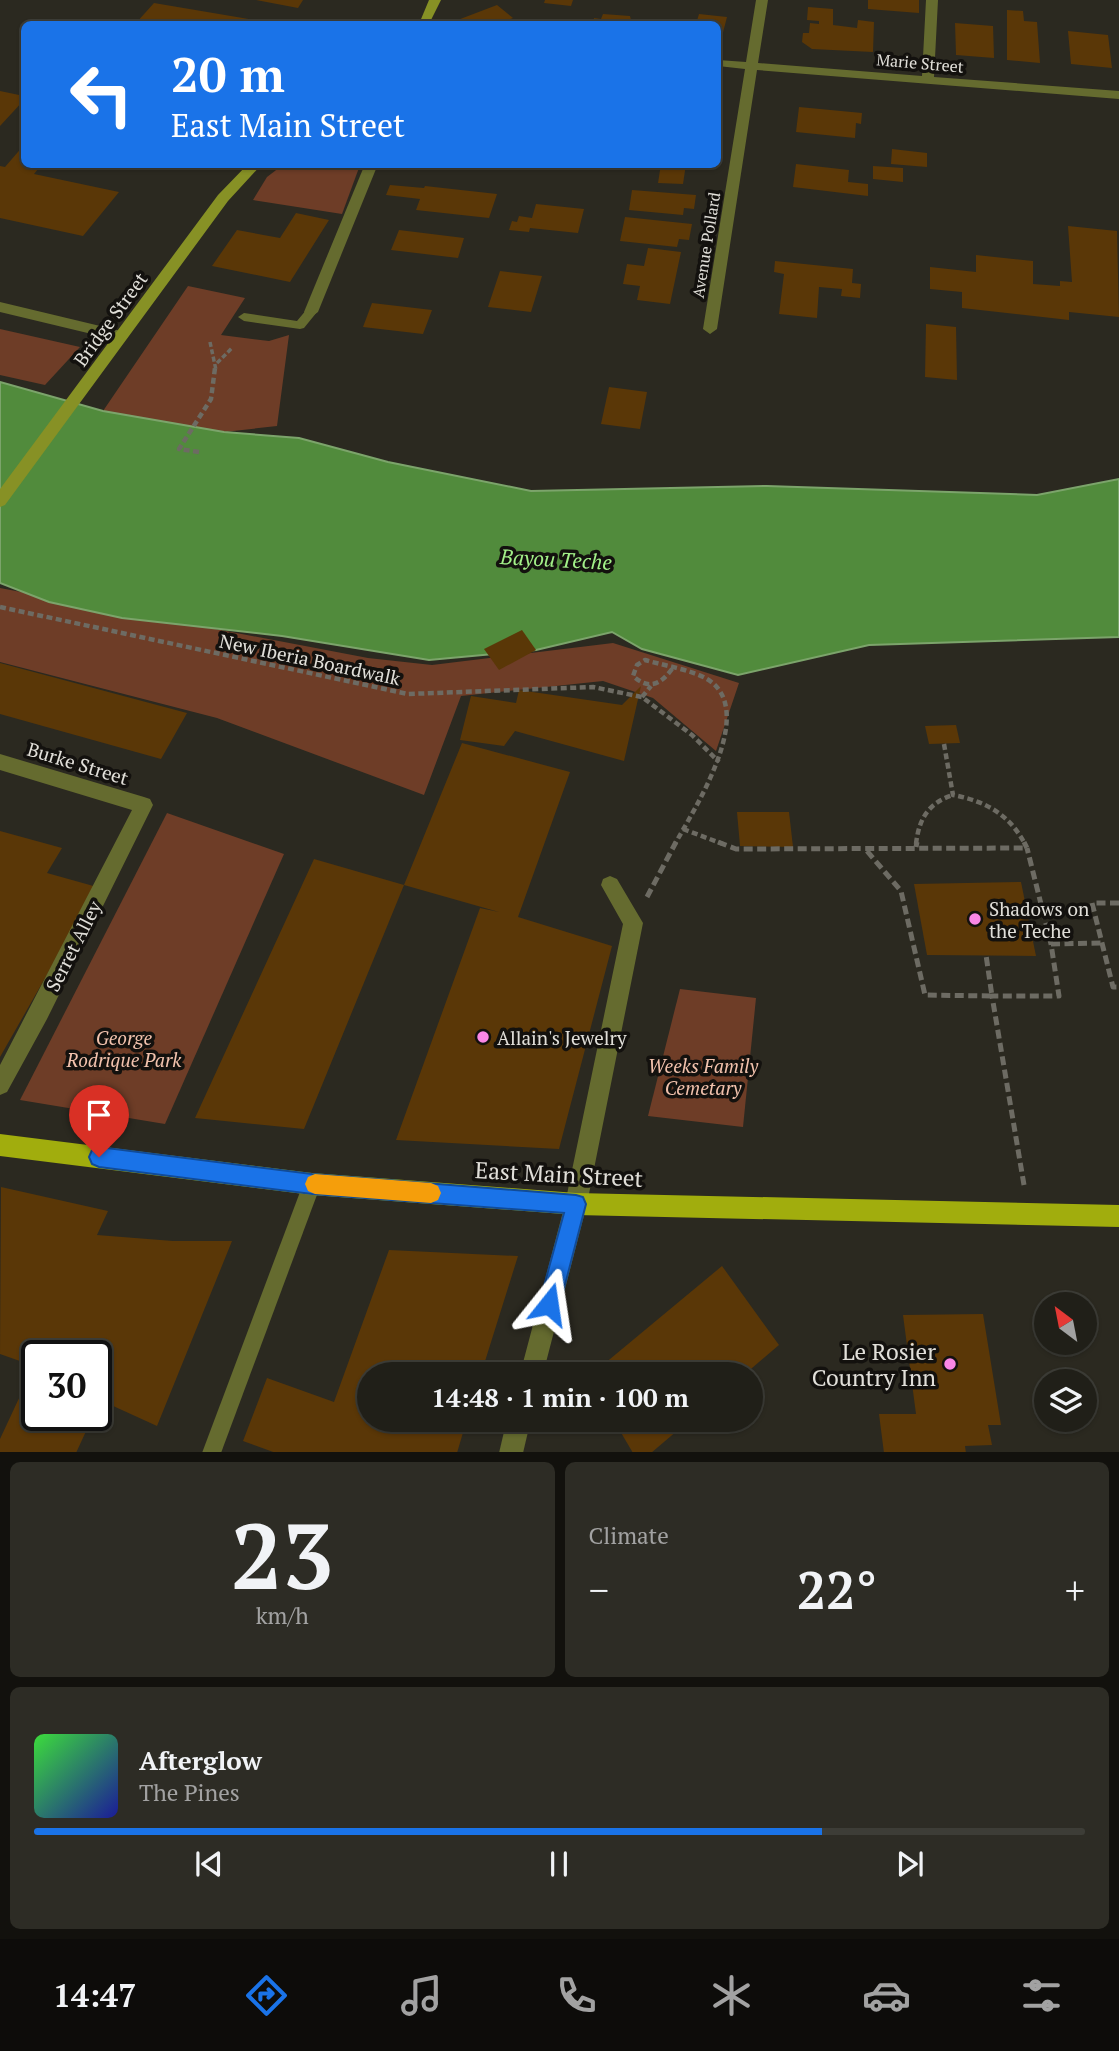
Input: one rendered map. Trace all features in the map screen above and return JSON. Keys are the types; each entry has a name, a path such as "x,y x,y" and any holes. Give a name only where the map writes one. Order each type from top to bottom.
{"main road":[{"path":"425,21 435,0"},
{"name":"Bridge Street","path":"0,501 223,198 253,168"},
{"name":"East Main Street","path":"0,1145 312,1184 576,1204 1119,1216"}],"street":[{"name":"Avenue Pollard","path":"710,329 762,0"},
{"path":"929,79 932,0"},
{"name":"Marie Street","path":"721,63 1119,95"},
{"path":"311,312 370,168"},
{"path":"0,307 121,336"},
{"name":"Burke Street","path":"0,762 144,805"},
{"name":"Serret Alley","path":"0,1085 40,1012 144,805"},
{"path":"534,1362 576,1204 633,922 610,885"},
{"path":"511,1452 516,1432"}],"lane":[{"path":"244,317 300,325 311,312"},
{"path":"211,1452 312,1184"}],"path":[{"path":"199,452 179,449 216,393 217,363 210,342"},
{"path":"217,363 232,348"},
{"name":"New Iberia Boardwalk","path":"0,607 408,694 593,687 642,697 692,735 719,762"},
{"path":"633,922 719,762 727,709 719,691 707,679 645,660 637,665 633,676 641,683 651,686"},
{"path":"642,697 651,686 662,682 672,669"},
{"path":"944,744 953,796"},
{"path":"867,850 901,891 925,995 1059,996 1051,944 1027,848 1020,831 993,807 977,799 953,796 941,798 930,805 922,816 916,847"},
{"path":"683,830 736,849 1027,848"},
{"path":"1119,903 1092,903 1113,987 1119,987"},
{"path":"1051,944 1102,943"},
{"path":"986,956 1029,1214"}],"green space":[{"path":"279,168 359,168 342,214 253,200 267,177"},
{"path":"188,286 245,298 221,335 269,341 289,335 277,426 224,432 103,411"},
{"path":"0,329 80,347 45,385 0,375"},
{"path":"0,588 368,658 432,665 613,643 739,683 716,751 653,698 603,681 461,696 424,795 217,718 0,662"},
{"name":"George Rodrique Park","path":"167,813 284,854 165,1124 20,1100"},
{"name":"Weeks Family Cemetary","path":"680,989 756,998 743,1127 648,1116"}],"water":[{"name":"Bayou Teche","path":"0,382 103,411 224,432 299,438 388,462 531,491 767,486 1037,495 1119,479 1119,637 869,645 738,675 642,649 612,632 536,650 429,660 282,636 122,618 49,602 0,583"}],"building":[{"path":"256,0 303,0 298,8"},
{"path":"545,0 573,0 571,6 544,3"},
{"path":"868,0 919,0 919,13 868,9"},
{"path":"154,3 260,21 138,21"},
{"path":"497,5 513,18 505,21 455,21"},
{"path":"808,7 833,9 833,25 857,28 858,20 874,22 873,52 812,49 802,42 803,33 809,33 810,23 819,24 819,21 807,20"},
{"path":"1007,10 1023,11 1024,21 1037,22 1040,63 1007,60"},
{"path":"603,14 630,16 631,21 594,21 594,18 601,19"},
{"path":"699,14 727,17 721,40 721,21 697,21"},
{"path":"955,23 993,26 994,58 956,55"},
{"path":"1068,31 1108,35 1112,68 1071,64"},
{"path":"0,91 21,95 21,103 0,126"},
{"path":"799,107 862,113 861,124 856,123 855,138 796,132"},
{"path":"21,148 21,168 39,168 34,174 119,192 83,236 0,218 0,166 5,167"},
{"path":"892,149 927,153 927,167 891,164"},
{"path":"796,164 849,170 848,182 868,184 868,196 793,187"},
{"path":"873,166 903,168 903,182 873,179"},
{"path":"660,168 685,168 683,184 658,183"},
{"path":"390,185 497,194 489,218 416,210 420,199 386,195"},
{"path":"632,190 696,195 694,209 684,208 683,215 629,210"},
{"path":"536,204 584,209 578,233 530,228 529,232 509,230 512,221 517,222 519,216 532,218"},
{"path":"296,213 329,220 290,282 212,266 237,230 280,238"},
{"path":"625,217 692,224 689,240 679,239 677,247 620,241"},
{"path":"1068,226 1117,231 1119,317 1069,312 1069,320 962,308 962,292 930,289 930,267 976,272 976,255 1033,261 1033,284 1060,286 1060,281 1072,282"},
{"path":"399,230 464,238 458,258 391,250"},
{"path":"648,248 681,252 670,304 637,300 640,286 623,284 627,264 644,266"},
{"path":"775,261 853,269 852,283 861,284 860,298 841,296 842,289 819,287 817,318 779,314 784,274 774,272"},
{"path":"500,271 542,276 531,312 488,307"},
{"path":"372,303 432,310 423,334 363,327"},
{"path":"926,324 956,327 957,380 925,377"},
{"path":"609,387 647,392 640,429 601,424"},
{"path":"522,630 536,650 499,670 484,649"},
{"path":"0,663 187,713 161,759 0,714"},
{"path":"641,686 624,761 515,731 504,746 460,740 471,696 516,703 519,690 622,705"},
{"path":"956,725 960,743 929,744 925,726"},
{"path":"462,743 570,772 518,917 612,946 559,1149 396,1140 480,908 499,912 404,885"},
{"path":"737,812 789,812 793,847 740,846"},
{"path":"0,831 62,848 47,873 97,887 0,1057"},
{"path":"314,859 404,885 304,1129 195,1118"},
{"name":"Shadows on the Teche","path":"1021,882 1036,956 927,955 914,884"},
{"path":"1,1187 108,1211 97,1235 173,1241 232,1241 157,1426 112,1405 112,1340 21,1340 21,1361 0,1354"},
{"path":"389,1250 518,1256 485,1362 357,1362 357,1432 463,1432 457,1452 273,1452 243,1441 267,1378 334,1402"},
{"path":"722,1266 779,1345 759,1362 606,1362"},
{"name":"Le Rosier Country Inn","path":"983,1314 1001,1425 988,1425 992,1445 965,1446 966,1452 884,1452 879,1414 916,1414 903,1315"},
{"path":"21,1394 21,1431 86,1431 76,1452 0,1452 0,1439"},
{"path":"621,1432 676,1432 652,1452 632,1452"}],"slow traffic":[{"path":"315,1184 431,1193"}],"place":[{"name":"Shadows on the Teche","path":"975,919"},
{"name":"Allain's Jewelry","path":"483,1037"},
{"name":"Le Rosier Country Inn","path":"950,1364"}],"route":[{"path":"99,1157 312,1184 576,1204 549,1304"}]}
